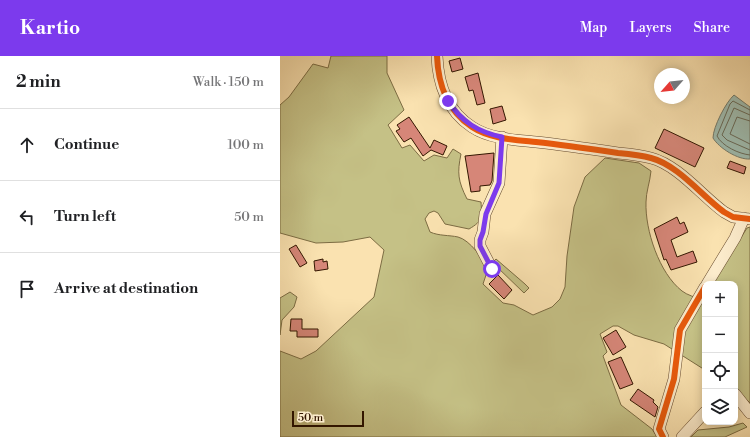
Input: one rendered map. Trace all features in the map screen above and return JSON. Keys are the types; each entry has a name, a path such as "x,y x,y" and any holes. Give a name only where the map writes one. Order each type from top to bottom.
{"street":[{"path":"437,56 439,78 448,101 455,111 472,128 502,137 652,158 672,168 724,212 733,217 747,219 709,281"},
{"path":"492,269 480,246 480,240 486,214 499,183 502,137"},
{"path":"663,437 659,429 674,379 680,330 702,292"},
{"path":"738,398 750,413"},
{"path":"682,437 702,415"}],"shaded area":[{"path":"331,56 387,56 387,73 404,110 388,125 402,148 410,145 424,161 434,155 447,158 453,149 461,154 459,177 464,193 467,199 481,202 481,218 477,224 469,229 445,224 438,213 434,211 429,213 425,219 430,232 458,237 467,242 483,260 488,269 483,284 503,303 514,305 533,315 552,307 560,299 565,287 567,256 574,207 585,177 605,158 639,163 651,171 646,198 646,213 655,250 660,262 674,283 682,291 702,300 702,368 664,344 634,335 618,326 613,326 600,334 607,352 603,356 621,405 652,429 657,437 280,437 280,351 301,359 316,351 374,297 384,250 370,237 343,242 316,243 280,233 280,105 289,97 313,64 328,68"},
{"path":"750,227 750,403 738,391 738,281 714,281 747,228"},
{"path":"496,259 529,288 524,293 496,266 494,261"},
{"path":"290,292 297,297 294,307 282,320 280,335 280,298"},
{"path":"743,423 747,427 725,437 691,437 698,430 729,427"}],"water":[{"path":"734,95 750,107 750,159 740,158 729,153 713,138 720,115"}],"building":[{"path":"460,58 463,69 452,72 449,61"},
{"path":"478,73 485,103 477,105 473,90 469,91 465,77"},
{"path":"502,106 506,120 493,124 490,109"},
{"path":"409,117 430,148 434,140 447,146 443,155 431,150 423,156 411,138 404,142 396,131 400,129 397,125"},
{"path":"664,129 704,148 695,167 655,148"},
{"path":"494,153 492,181 490,185 480,186 480,191 471,192 465,156"},
{"path":"730,161 746,167 744,174 727,168"},
{"path":"677,217 680,224 684,222 688,232 671,240 677,257 693,251 697,262 671,270 666,259 664,260 654,229"},
{"path":"296,245 307,263 300,267 289,249"},
{"path":"323,259 323,262 327,261 328,269 315,271 314,261"},
{"path":"498,275 512,290 504,299 489,284"},
{"path":"291,319 302,319 302,329 318,329 318,337 297,337 297,331 290,331"},
{"path":"616,330 626,347 613,355 603,338"},
{"path":"621,357 633,384 620,389 608,362"},
{"path":"638,389 654,400 653,402 658,407 655,417 630,400"}],"cycle path":[{"path":"437,56 439,76 450,105 463,120 479,131 503,138 651,158 671,167 724,212 733,217 750,219"},
{"path":"663,437 659,429 674,379 680,330 702,292"}],"route":[{"path":"448,101 462,120 472,128 502,137 499,183 486,214 480,240 480,246 492,269"}]}
